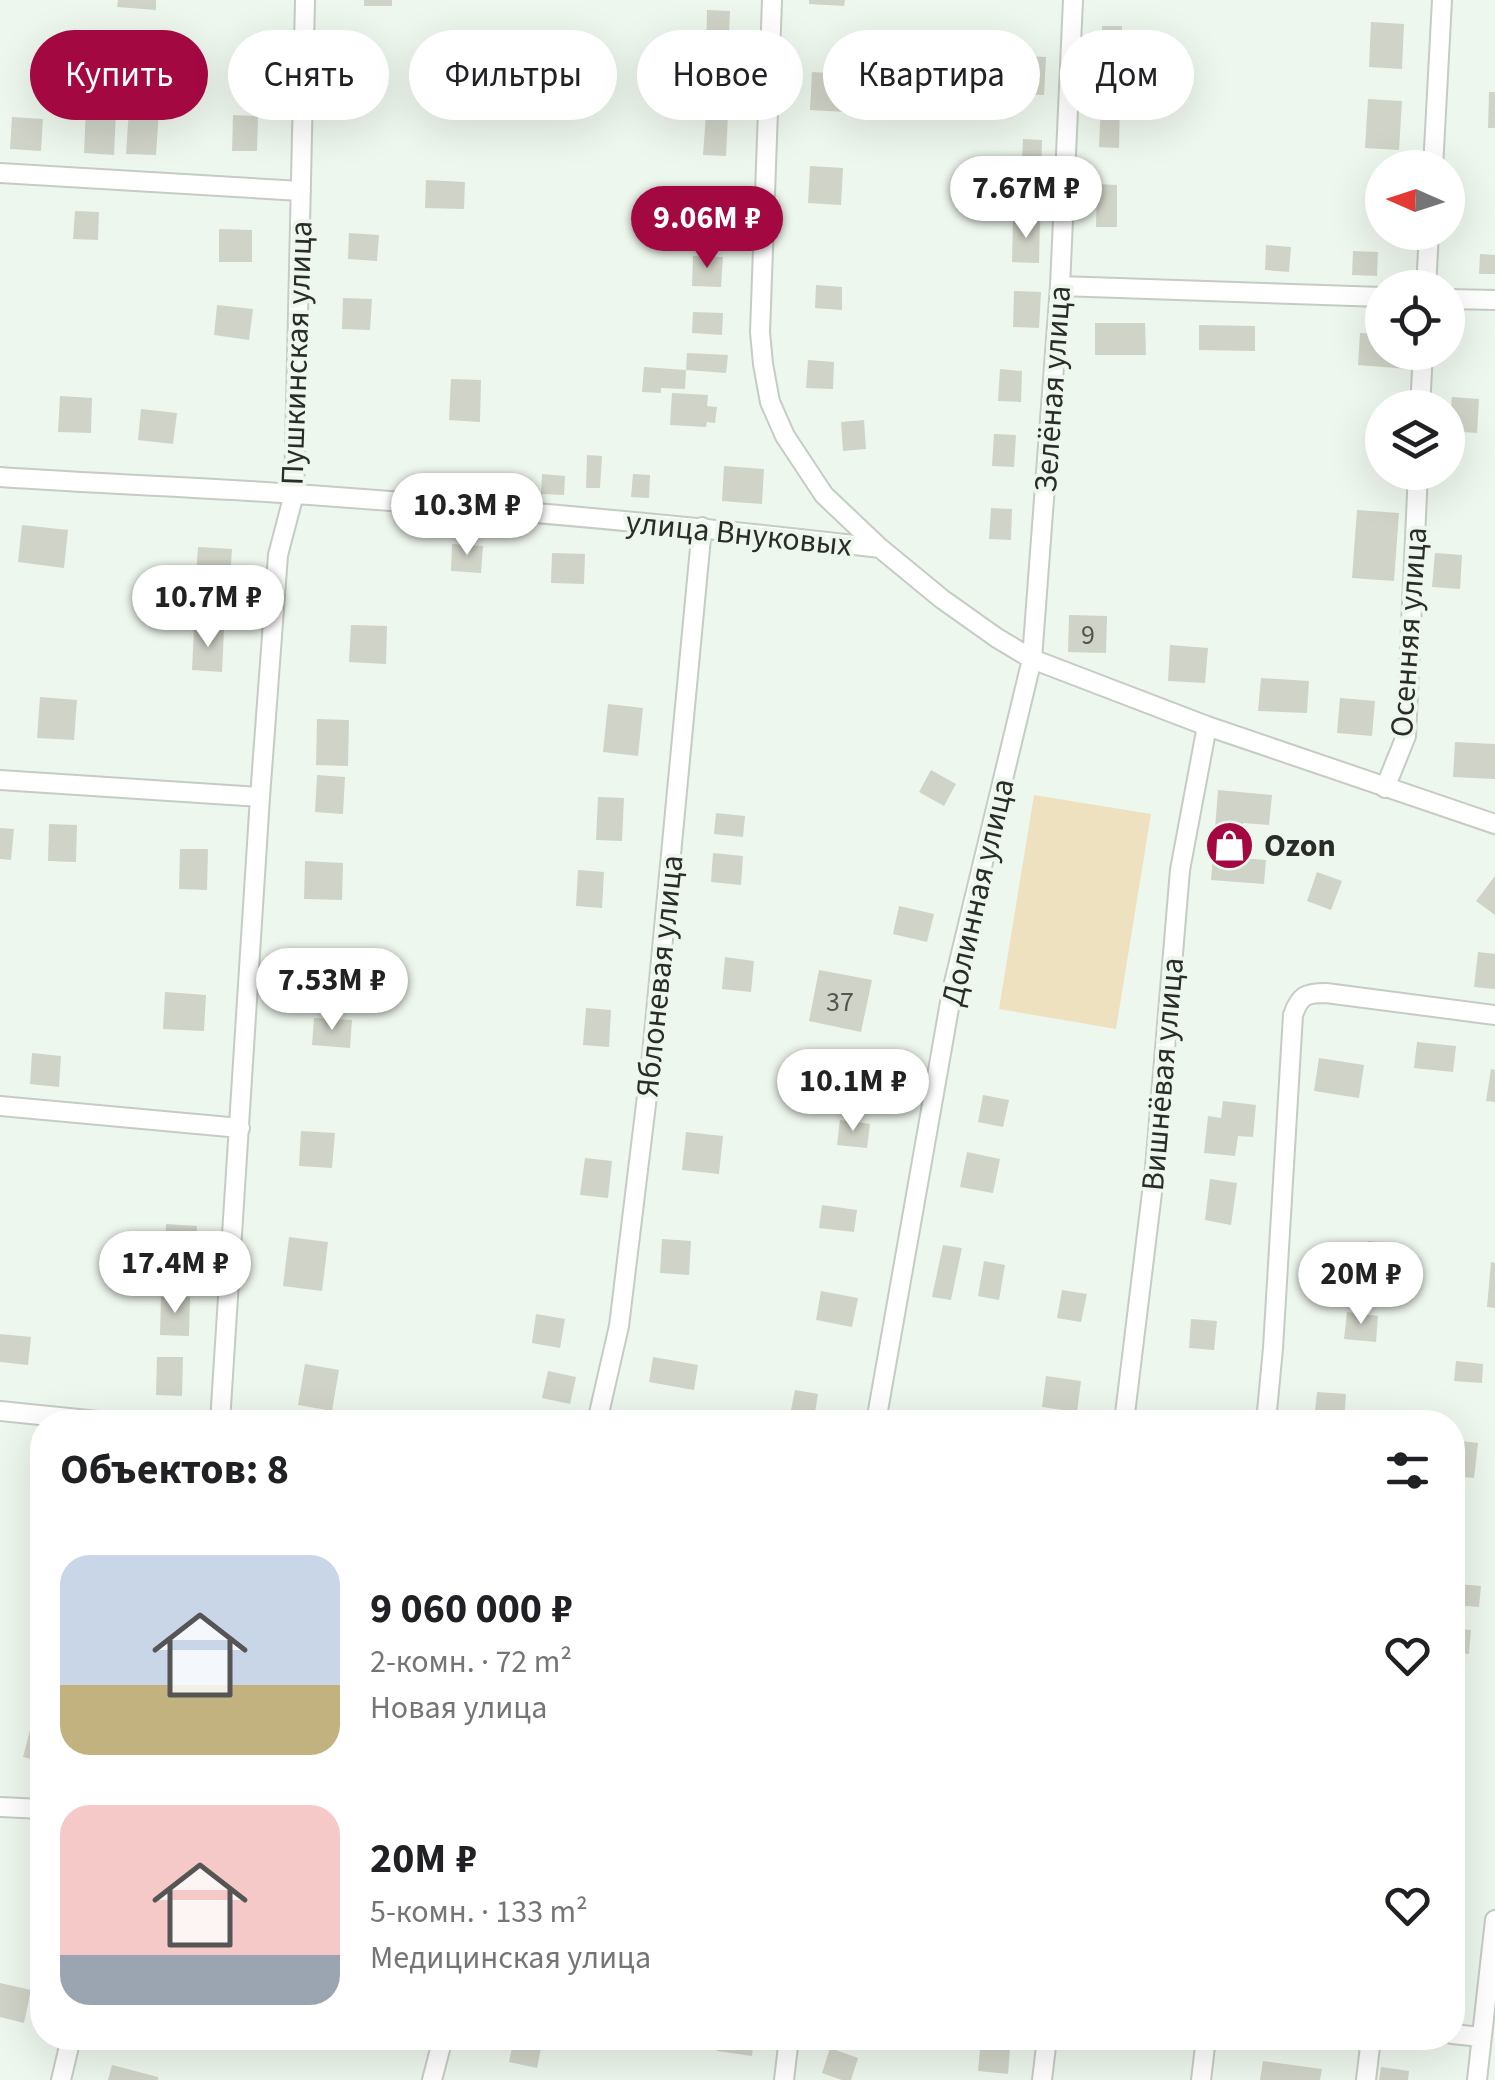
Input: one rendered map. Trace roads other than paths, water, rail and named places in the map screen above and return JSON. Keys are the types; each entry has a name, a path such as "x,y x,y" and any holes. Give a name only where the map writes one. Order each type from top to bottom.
{"street":[{"name":"Пушкинская улица","path":"223,1410 278,554 294,494 305,0"},
{"path":"772,0 762,364 770,402 785,436 824,495 942,599 1032,659 1206,726 1495,824"},
{"name":"Зелёная улица","path":"1032,659 1060,286 1073,0"},
{"path":"1434,150 1442,0"},
{"path":"0,173 301,191"},
{"path":"1060,286 1365,295"},
{"path":"1465,299 1495,300"},
{"name":"улица Внуковых","path":"0,476 294,494 702,527 880,548"},
{"name":"Осенняя улица","path":"1385,788 1406,736 1417,490"},
{"name":"Яблоневая улица","path":"600,1410 619,1326 652,1055 702,527"},
{"name":"Долинная улица","path":"878,1410 952,991 1032,659"},
{"name":"Вишнёвая улица","path":"1125,1410 1155,1168 1180,870 1206,726"},
{"path":"0,780 260,798"},
{"path":"1267,1410 1293,1014 1297,1002 1304,996 1326,993 1495,1015"},
{"path":"0,1106 240,1128"},
{"path":"0,1411 30,1414"},
{"path":"0,1807 30,1808"},
{"path":"1477,2080 1495,1920"},
{"path":"1465,2035 1481,2037"},
{"path":"61,2080 68,2050"},
{"path":"432,2080 439,2050"},
{"path":"784,2080 788,2050"},
{"path":"1042,2080 1046,2050"},
{"path":"1201,2080 1205,2050"},
{"path":"1366,2080 1370,2050"}],"place":[{"name":"Ozon","path":"1229,845"}]}
